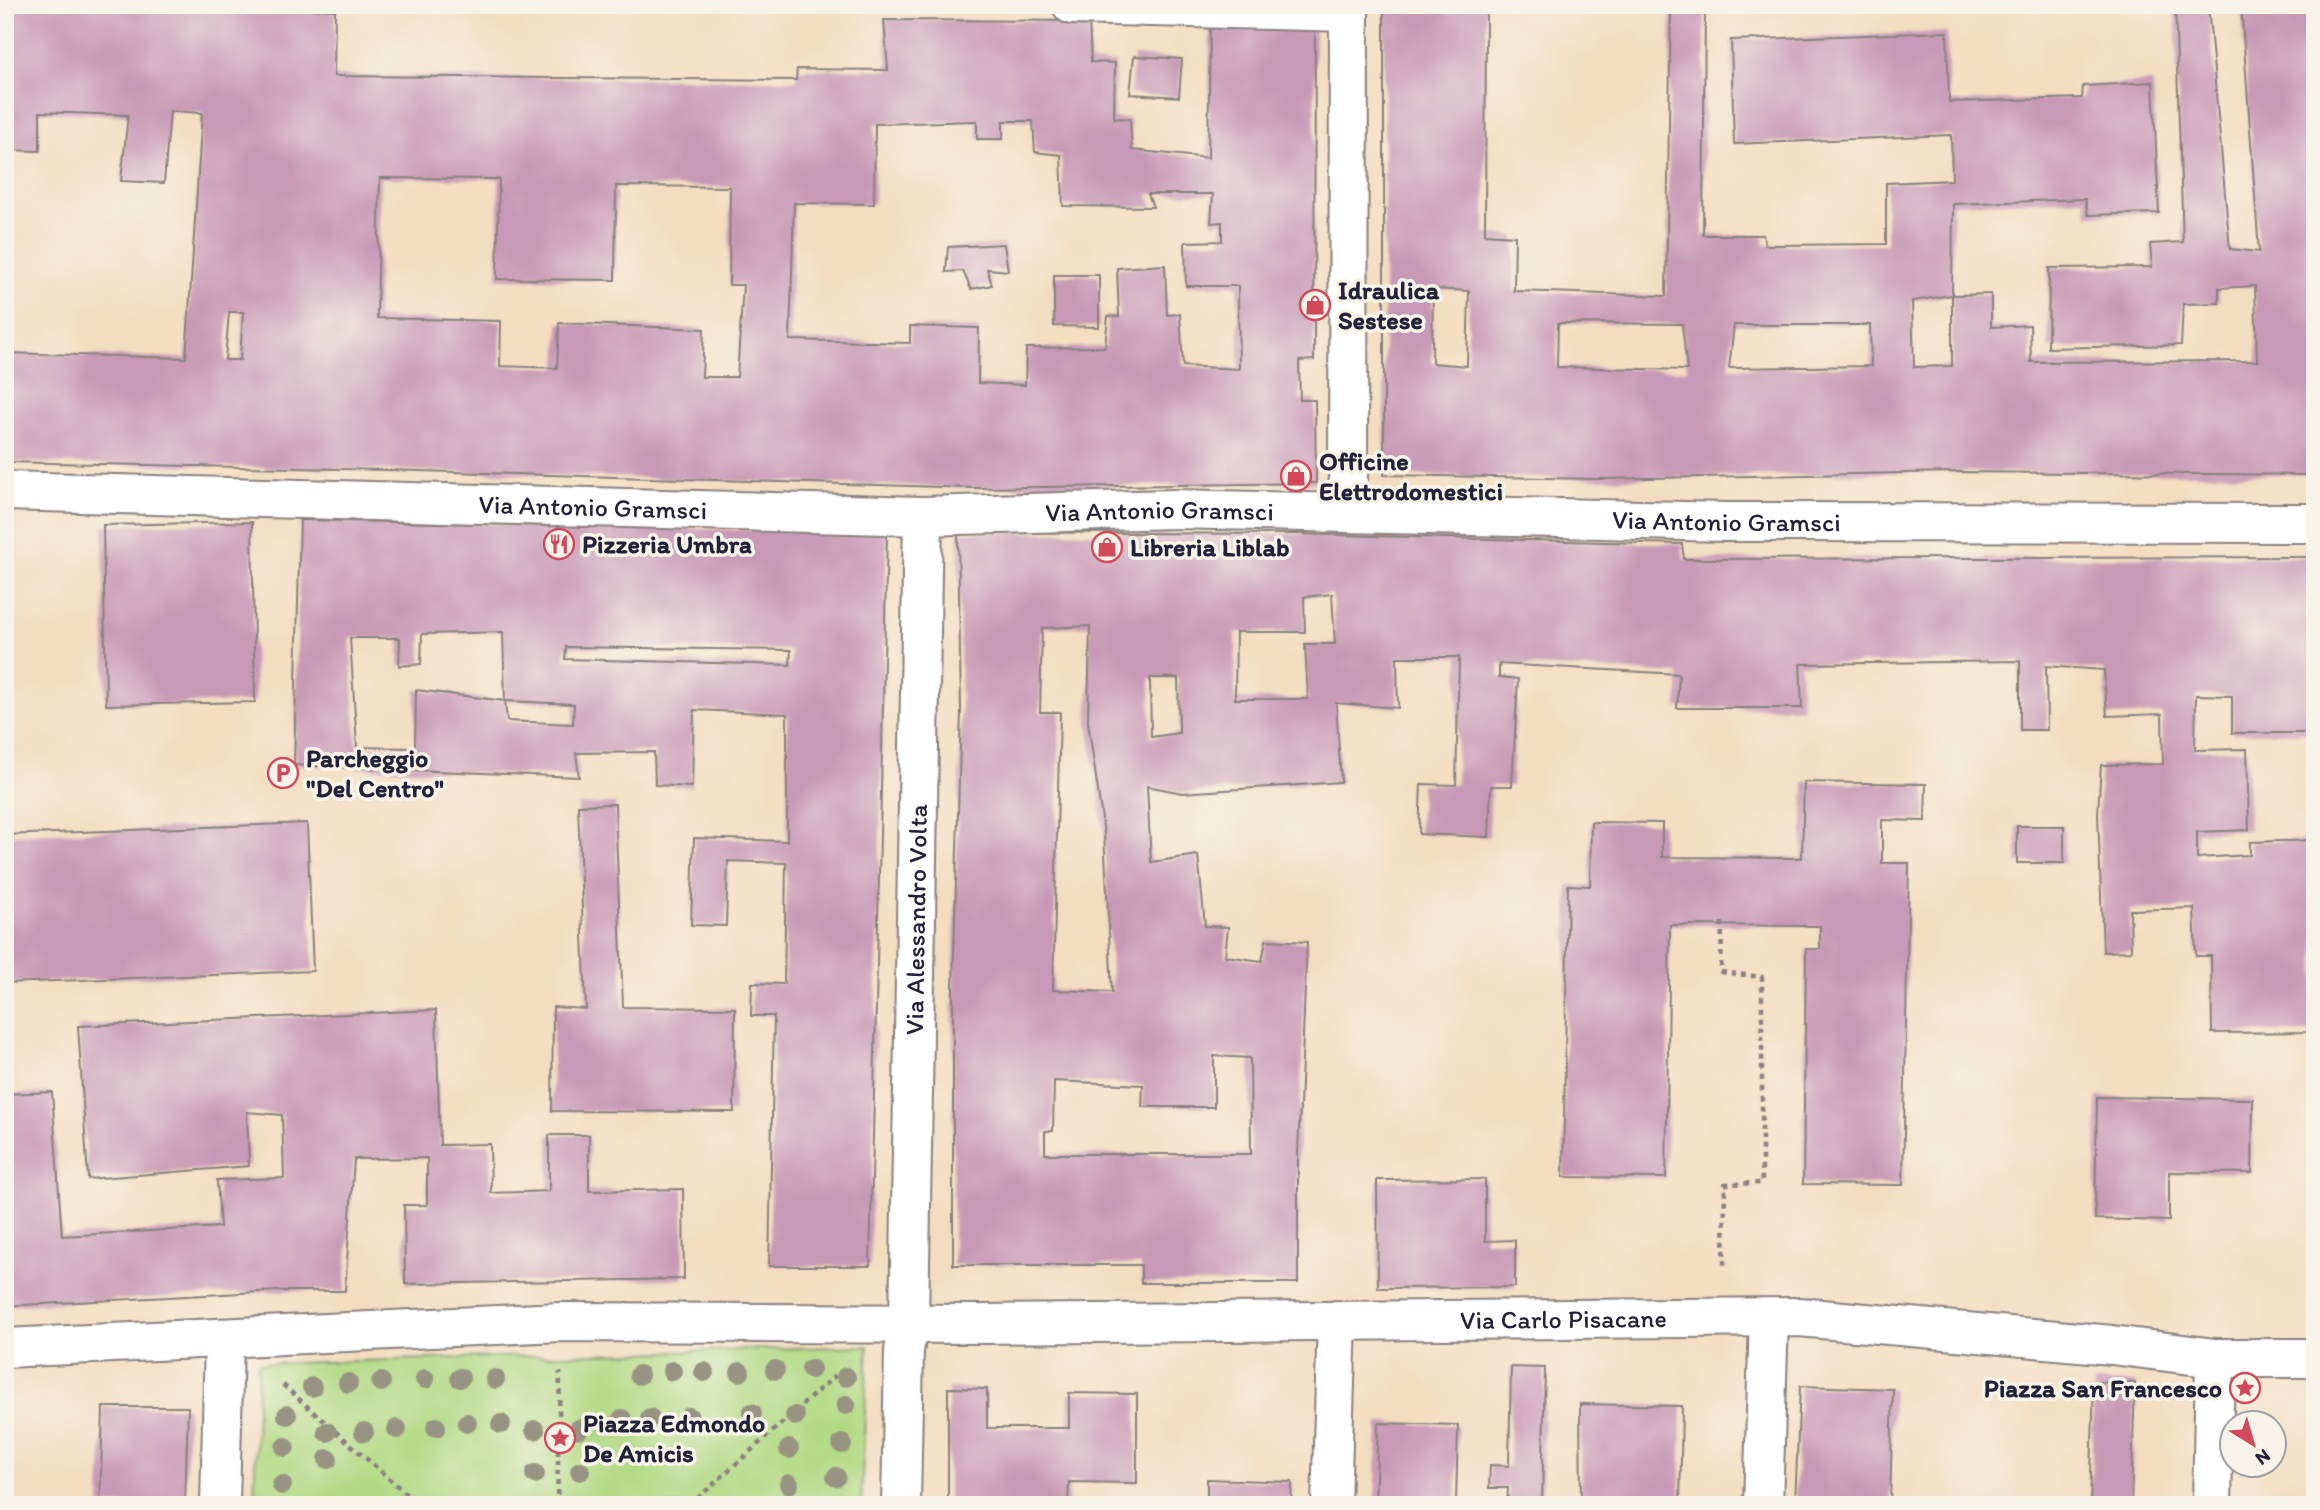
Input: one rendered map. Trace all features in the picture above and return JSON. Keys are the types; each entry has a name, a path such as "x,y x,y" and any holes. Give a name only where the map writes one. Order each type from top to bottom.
{"street":[{"path":"1072,5 1349,8 1348,498 1358,512"},
{"name":"Via Antonio Gramsci","path":"5,491 923,516 1174,509 1725,522 2315,523"},
{"name":"Via Alessandro Volta","path":"907,1336 923,516"},
{"name":"Via Carlo Pisacane","path":"907,1336 982,1324 1799,1317 2099,1343 2215,1358"},
{"path":"1763,1505 1769,1318"},
{"path":"1331,1505 1337,1320"},
{"path":"5,1348 561,1322 907,1336 901,1505"},
{"path":"220,1505 224,1339"},
{"path":"2212,1505 2215,1358 2315,1358"}],"path":[{"path":"1722,922 1721,972 1762,977 1762,1183 1725,1184 1724,1317"},
{"path":"556,1505 561,1322"},
{"path":"690,1505 861,1352 907,1336"},
{"path":"276,1380 419,1505"}],"green space":[{"name":"Piazza Edmondo De Amicis","path":"868,1346 861,1505 254,1505 258,1364"}],"building":[{"path":"5,5 206,5 335,10 334,76 796,80 797,69 888,70 884,20 1089,21 1091,62 1115,63 1114,118 1130,119 1132,150 1208,158 1210,24 1315,26 1314,360 1299,361 1300,400 1315,400 1316,483 974,488 387,470 5,462 5,353 186,358 202,113 170,111 164,183 121,181 128,115 40,112 40,151 5,150","holes":["977,121 977,139 1003,139 1003,121 1033,121 1035,152 1061,155 1063,206 1153,207 1148,194 1213,194 1211,223 1222,222 1222,241 1185,242 1186,286 1238,286 1239,369 1183,366 1180,314 1167,315 1165,265 1117,268 1119,317 1108,316 1105,347 1026,348 1025,385 978,383 979,328 910,326 910,343 790,340 794,203 874,204 875,124","380,178 499,179 497,279 615,280 616,186 730,187 729,285 743,285 737,377 702,377 704,329 559,323 557,368 500,366 501,321 377,318","229,312 243,312 240,360 225,360"]},
{"path":"1384,5 1486,5 1485,234 1515,236 1514,291 1666,296 1671,5 1705,5 1703,235 1763,235 1765,245 1886,244 1886,183 1952,180 1951,135 1734,144 1731,40 1947,32 1949,102 2082,98 2083,86 2153,82 2159,213 2088,215 2085,199 1953,204 1952,295 1991,294 1991,327 2030,325 2031,362 2257,361 2255,286 2219,288 2219,303 2183,304 2181,345 2048,348 2049,268 2152,267 2150,244 2183,242 2175,5 2208,5 2230,249 2259,252 2241,5 2315,5 2315,475 1954,472 1599,479 1384,475","holes":["1433,289 1469,291 1467,366 1432,363","1952,295 1952,366 1914,367 1912,301","1558,323 1682,324 1687,370 1557,367","1734,325 1870,325 1871,366 1729,368"]},
{"path":"1134,56 1182,59 1179,97 1130,94"},
{"path":"1004,244 1008,271 987,269 992,285 971,289 963,271 946,272 948,247"},
{"path":"1054,275 1099,275 1099,327 1054,326"},
{"path":"300,520 887,533 870,1266 769,1266 774,1016 751,1016 752,983 784,984 786,863 728,861 726,926 691,925 694,838 787,841 787,714 694,710 692,787 655,785 654,752 576,753 579,777 294,765","holes":["503,632 505,701 416,690 415,748 357,747 350,638 400,638 399,666 421,664 422,634","566,647 791,650 790,665 565,659","505,701 574,704 573,724 507,721"]},
{"path":"252,522 255,702 106,705 103,525"},
{"path":"958,532 1297,534 1682,544 1684,559 2315,557 2315,733 2232,733 2232,696 2196,695 2195,750 2247,749 2249,830 2197,832 2197,858 2250,855 2250,842 2315,840 2315,1032 2212,1033 2211,956 2196,956 2194,908 2130,910 2131,951 2103,952 2098,813 2101,765 2163,764 2162,714 2107,716 2104,670 2046,666 2047,730 2020,730 2020,661 1800,664 1802,708 1677,708 1679,674 1499,664 1499,677 1518,679 1512,786 1491,786 1489,837 1419,834 1421,784 1456,785 1459,657 1397,657 1398,708 1336,703 1341,782 1182,793 1147,786 1151,862 1198,855 1205,926 1228,927 1225,956 1262,961 1266,940 1307,942 1298,1154 1298,1283 1141,1283 1141,1265 953,1265 953,988 961,710","holes":["1332,594 1335,644 1305,644 1308,699 1235,699 1236,632 1305,632 1304,597","1090,626 1088,722 1104,833 1112,992 1053,990 1060,712 1040,712 1042,628","1150,678 1178,678 1179,733 1151,737","1214,1056 1250,1058 1251,1154 1045,1154 1045,1131 1053,1131 1054,1081 1143,1085 1142,1107 1214,1107"]},
{"path":"1804,782 1926,784 1925,821 1882,820 1882,863 1909,863 1903,1185 1803,1184 1806,949 1820,949 1820,926 1670,925 1666,1178 1563,1177 1568,885 1590,886 1591,822 1662,823 1662,857 1802,858"},
{"path":"615,804 623,1007 735,1008 734,1112 552,1111 553,1007 586,1009 578,805"},
{"path":"307,823 313,971 5,983 5,835"},
{"path":"2017,826 2064,826 2064,863 2017,863"},
{"path":"436,1010 440,1145 490,1144 491,1193 549,1191 549,1135 589,1135 589,1191 683,1189 684,1279 405,1284 404,1205 427,1205 427,1158 354,1159 345,1291 280,1291 5,1306 5,1094 52,1092 62,1236 220,1227 217,1180 284,1178 282,1115 247,1112 249,1166 88,1179 78,1026"},
{"path":"2097,1097 2253,1099 2252,1173 2169,1172 2169,1221 2095,1219"},
{"path":"1485,1179 1485,1241 1515,1240 1515,1287 1378,1288 1377,1180"},
{"path":"1511,1367 1545,1368 1542,1505 1507,1505 1508,1488 1489,1488 1490,1465 1509,1466"},
{"path":"2094,1382 2135,1383 2131,1505 2090,1505"},
{"path":"1800,1386 1893,1389 1890,1505 1795,1505"},
{"path":"948,1388 987,1389 987,1428 1069,1428 1069,1393 1137,1394 1137,1483 1069,1482 1068,1505 948,1505"},
{"path":"1580,1404 1682,1406 1680,1505 1581,1505"},
{"path":"103,1407 188,1407 185,1505 100,1505"},
{"path":"1378,1423 1458,1425 1456,1505 1375,1505"},
{"path":"1207,1479 1292,1482 1291,1505 1207,1505"}],"place":[{"name":"Idraulica Sestese","path":"1315,305"},
{"name":"Officine Elettrodomestici","path":"1296,476"},
{"name":"Pizzeria Umbra","path":"559,544"},
{"name":"Libreria Liblab","path":"1107,547"},
{"name":"Parcheggio \"Del Centro\"","path":"283,773"},
{"name":"Piazza San Francesco","path":"2245,1388"},
{"name":"Piazza Edmondo De Amicis","path":"560,1438"}]}
